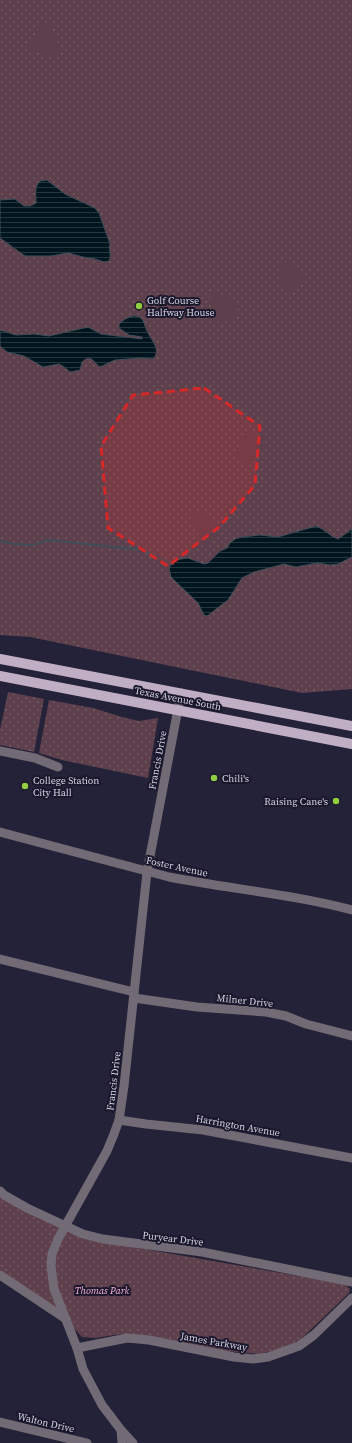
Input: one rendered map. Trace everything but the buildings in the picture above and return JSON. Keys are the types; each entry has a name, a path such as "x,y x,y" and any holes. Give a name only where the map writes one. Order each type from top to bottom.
{"main road":[{"name":"Texas Avenue South","path":"0,659 352,726"},
{"name":"Texas Avenue South","path":"0,676 352,744"},
{"path":"328,740 332,722"}],"street":[{"name":"Francis Drive","path":"133,1443 102,1406 82,1369 77,1348 54,1289 51,1266 52,1254 65,1226 106,1151 119,1120 147,872 181,693"},
{"path":"0,751 35,758 58,766"},
{"name":"Foster Avenue","path":"0,832 147,872 196,882 324,902 352,910"},
{"name":"Milner Drive","path":"0,959 134,995 198,1007 266,1012 286,1016 306,1024 352,1036"},
{"name":"Harrington Avenue","path":"119,1120 203,1130 352,1158"},
{"name":"Puryear Drive","path":"0,1191 4,1195 27,1208 83,1234 103,1239 202,1252 352,1282"},
{"path":"0,1275 66,1319"},
{"name":"James Parkway","path":"77,1348 127,1338 149,1340 234,1357 253,1359 268,1357 299,1346 314,1335 352,1298"},
{"name":"Walton Drive","path":"0,1422 86,1443"},
{"path":"121,1430 122,1443"}],"highlighted area":[{"path":"204,388 260,426 255,485 219,527 168,566 108,528 101,446 133,395"}],"green space":[{"path":"0,0 352,0 352,689 302,693 30,637 0,635"},
{"path":"46,22 51,25 53,34 60,46 58,54 53,56 37,53 29,47 39,26"},
{"path":"288,261 303,274 306,279 297,291 291,293 284,290 280,283 282,263"},
{"path":"218,292 233,302 237,307 238,311 234,319 219,323 214,318 210,298 212,294"},
{"path":"250,433 258,434 263,437 265,439 265,445 251,460 244,462 238,458 236,450"},
{"path":"200,511 209,520 214,522 218,529 213,541 208,544 203,542 191,520 192,514"},
{"path":"8,692 44,699 34,752 0,745 0,730"},
{"path":"49,700 93,708 139,721 158,718 148,778 62,760 39,753"},
{"name":"Thomas Park","path":"0,1195 16,1207 98,1241 344,1284 350,1289 349,1293 300,1340 287,1347 260,1354 226,1351 121,1334 95,1338 82,1337 56,1309 0,1270"}],"water":[{"path":"47,180 65,194 95,208 99,213 110,244 109,261 104,262 68,253 51,256 25,256 0,238 0,200 15,199 24,206 30,206 36,203 36,191 38,184 40,181"},
{"path":"138,316 141,318 155,345 156,352 153,359 141,358 115,360 100,367 88,358 82,362 80,370 70,372 59,364 43,367 24,356 7,352 0,346 0,330 16,335 34,334 49,336 88,327 101,334 142,339 142,337 129,335 119,328 119,324 125,319"},
{"path":"316,526 338,539 352,529 352,557 338,564 330,565 317,563 296,567 284,564 254,572 242,578 228,600 207,616 204,615 198,603 171,577 169,568 174,561 188,558 204,564 208,563 220,551 227,548 235,539 260,535 278,537"}],"waterway":[{"path":"0,541 14,544 33,545 48,540 142,550 173,564"}],"place":[{"name":"Golf Course Halfway House","path":"139,306"},
{"name":"Chili's","path":"214,778"},
{"name":"College Station City Hall","path":"25,786"},
{"name":"Raising Cane's","path":"336,801"}]}
